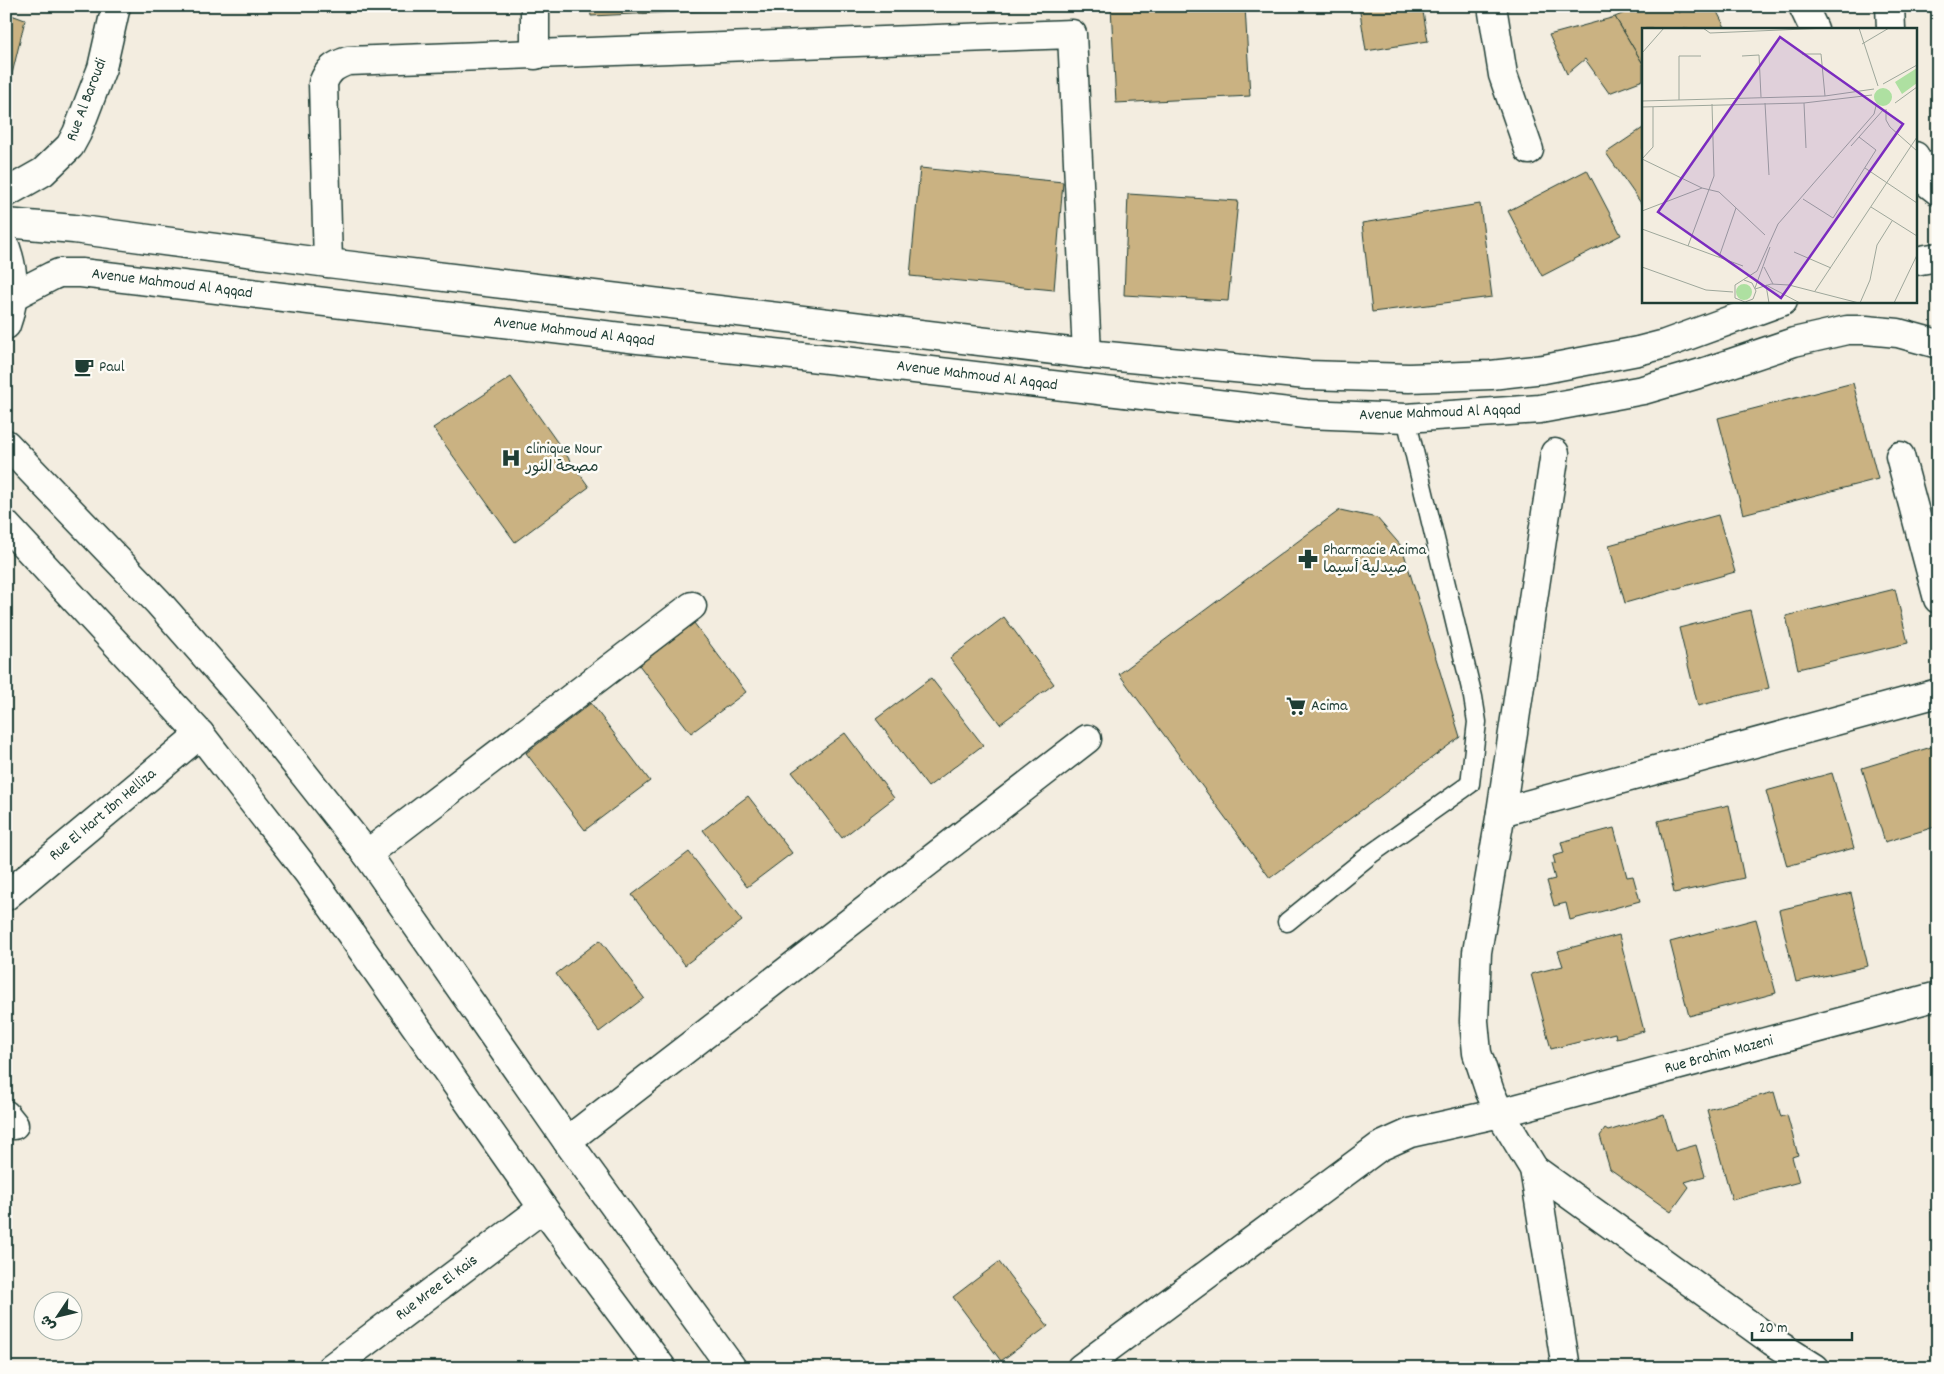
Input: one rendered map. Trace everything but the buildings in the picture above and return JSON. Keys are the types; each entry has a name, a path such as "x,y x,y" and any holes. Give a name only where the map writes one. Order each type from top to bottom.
{"street":[{"name":"Rue Al Baroudi","path":"6,193 43,172 70,146 97,82 108,47 116,6"},
{"path":"535,6 535,55"},
{"path":"1492,6 1503,75 1529,150"},
{"path":"1803,6 1814,28"},
{"path":"1890,6 1891,28"},
{"path":"328,263 322,83 331,69 348,61 1072,34 1086,354"},
{"path":"6,223 74,229 328,263 1086,354 1306,375 1409,378 1491,375 1544,369 1638,352 1780,302"},
{"path":"6,248 12,268 13,296 6,325"},
{"path":"1916,261 1938,257"},
{"name":"Avenue Mahmoud Al Aqqad","path":"13,296 60,273 80,273 619,337 1306,414 1406,418 1517,412 1622,394 1674,382 1794,342 1847,330 1898,333 1938,344"},
{"path":"6,444 158,602 247,703 367,854 567,1141 732,1368"},
{"path":"1555,453 1501,812 1477,952 1474,1020 1482,1068 1500,1113 1534,1169 1566,1368"},
{"path":"1900,456 1938,599"},
{"path":"6,526 200,734 309,874 543,1208 662,1368"},
{"path":"367,854 692,606"},
{"path":"1501,812 1938,693"},
{"name":"Rue El Hart Ibn Helliza","path":"6,896 200,734"},
{"path":"567,1141 1087,740"},
{"name":"Rue Brahim Mazeni","path":"1082,1368 1379,1147 1410,1133 1500,1113 1938,996"},
{"path":"1534,1169 1772,1340 1815,1368"},
{"name":"Rue Mree El Kais","path":"331,1368 543,1208"}],"lane":[{"path":"1286,922 1370,854 1470,784 1476,722 1473,697 1406,418"}],"place":[{"name":"Paul","path":"84,367"},
{"name":"clinique Nour مصحة النور","path":"511,458"},
{"name":"Pharmacie Acima صيدلية أسيما","path":"1308,559"},
{"name":"Acima","path":"1296,706"}]}
